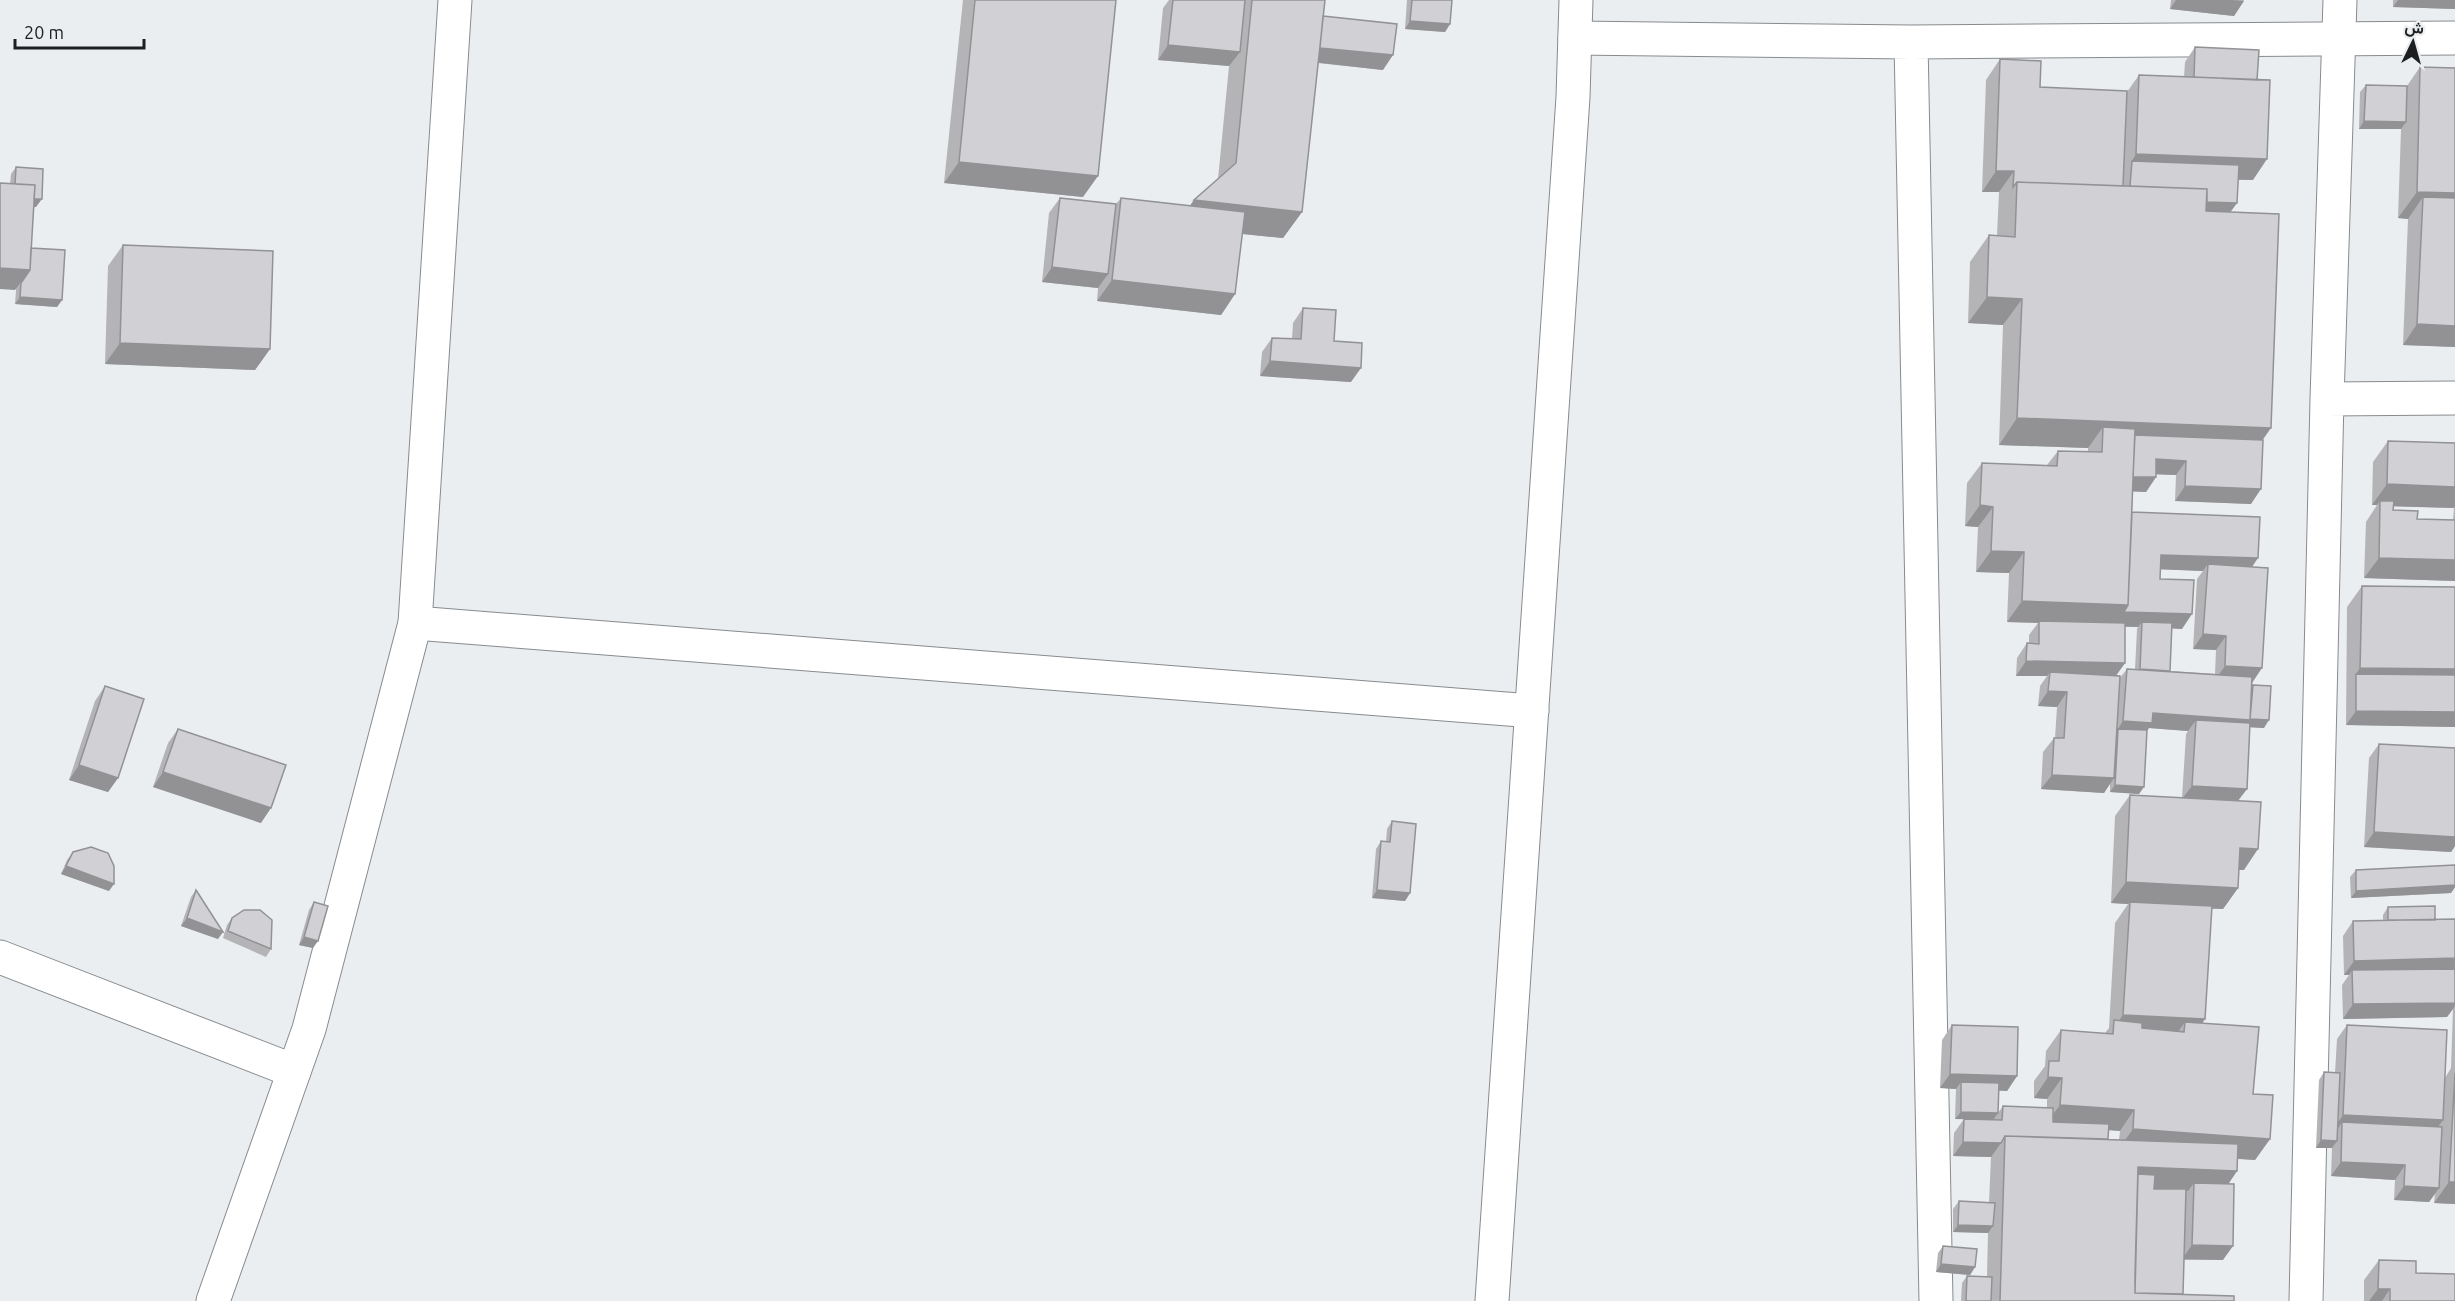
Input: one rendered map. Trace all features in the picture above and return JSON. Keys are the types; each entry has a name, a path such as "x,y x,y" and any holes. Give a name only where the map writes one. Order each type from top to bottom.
{"street":[{"path":"213,1301 309,1029 415,623 455,0"},
{"path":"1492,1301 1572,109 1576,0"},
{"path":"2306,1301 2327,399 2340,0"},
{"path":"1575,38 1911,42 2455,38"},
{"path":"1911,42 1936,1301"},
{"path":"2327,399 2455,398"},
{"path":"415,623 1532,711"},
{"path":"0,957 294,1071"}],"building":[{"path":"975,0 1116,0 1098,176 959,162"},
{"path":"1173,0 1245,0 1240,52 1168,45"},
{"path":"1252,0 1325,0 1302,212 1194,200 1236,163"},
{"path":"1412,0 1452,0 1450,24 1410,21"},
{"path":"1323,16 1397,24 1393,55 1320,48"},
{"path":"2195,47 2259,50 2257,80 2194,77"},
{"path":"2000,59 2041,61 2040,87 2127,91 2123,186 2017,182 2013,187 2014,171 1996,171"},
{"path":"2420,67 2455,68 2455,193 2417,192"},
{"path":"2139,75 2270,80 2267,159 2136,154"},
{"path":"2366,85 2407,86 2406,122 2364,121"},
{"path":"2132,161 2239,165 2237,203 2207,202 2207,189 2130,186"},
{"path":"16,167 43,169 42,199 34,199 35,185 15,184"},
{"path":"2017,182 2207,189 2206,211 2279,214 2271,428 2017,418 2022,299 1987,297 1989,235 2015,237"},
{"path":"0,183 35,185 30,270 0,268"},
{"path":"2423,197 2455,198 2455,326 2417,324"},
{"path":"1060,198 1116,204 1108,274 1052,267"},
{"path":"1121,198 1245,212 1235,294 1112,280"},
{"path":"123,245 273,251 270,349 120,343"},
{"path":"31,248 65,250 62,300 20,297 21,283 30,270"},
{"path":"1303,308 1336,310 1334,341 1362,343 1361,368 1270,361 1272,338 1301,339"},
{"path":"2103,427 2135,429 2128,605 2022,601 2024,552 1991,551 1993,507 1980,505 1982,463 2057,466 2058,451 2102,452"},
{"path":"2135,435 2263,440 2261,489 2185,486 2186,461 2156,459 2156,477 2133,477"},
{"path":"2388,441 2455,443 2455,487 2387,484"},
{"path":"2380,501 2394,501 2393,510 2418,511 2417,519 2455,520 2455,560 2379,558"},
{"path":"2132,512 2260,517 2258,558 2161,555 2160,579 2194,580 2192,614 2124,612 2128,605"},
{"path":"2208,564 2268,568 2262,668 2225,666 2226,636 2203,634"},
{"path":"2362,586 2455,587 2455,669 2360,668"},
{"path":"2039,621 2125,623 2125,663 2026,661 2027,643 2039,644"},
{"path":"2142,622 2172,623 2170,671 2140,669"},
{"path":"2127,669 2252,677 2250,720 2153,713 2152,723 2123,721"},
{"path":"2050,672 2120,676 2114,778 2052,775 2054,738 2064,738 2067,692 2048,691"},
{"path":"2356,674 2455,675 2455,712 2356,711"},
{"path":"2253,685 2271,686 2269,720 2250,719"},
{"path":"105,686 144,699 118,778 79,765"},
{"path":"2196,720 2250,723 2247,789 2192,786"},
{"path":"178,729 286,765 271,808 163,772"},
{"path":"2118,729 2147,730 2144,787 2115,785"},
{"path":"2379,744 2455,748 2455,837 2374,832"},
{"path":"2130,795 2261,802 2258,849 2240,848 2238,888 2126,882"},
{"path":"1392,821 1416,824 1410,893 1377,890 1381,841 1390,842"},
{"path":"91,847 108,853 114,866 114,884 66,866 73,852"},
{"path":"2455,865 2455,885 2356,891 2356,870"},
{"path":"196,890 223,932 187,918"},
{"path":"314,902 328,906 318,941 304,937"},
{"path":"2130,902 2212,906 2205,1019 2123,1015"},
{"path":"2435,906 2435,920 2388,920 2388,907"},
{"path":"244,910 260,910 272,920 271,949 228,931 232,918"},
{"path":"2455,919 2455,958 2354,961 2353,921"},
{"path":"2455,969 2455,1003 2353,1004 2352,970"},
{"path":"2114,1020 2142,1023 2142,1028 2184,1032 2185,1022 2259,1027 2253,1094 2273,1095 2270,1139 2133,1129 2134,1110 2060,1105 2062,1078 2048,1077 2049,1061 2059,1061 2061,1030 2113,1034"},
{"path":"1952,1025 2018,1027 2017,1076 1950,1074"},
{"path":"2347,1025 2447,1030 2443,1120 2343,1115"},
{"path":"2324,1072 2340,1073 2337,1141 2321,1140"},
{"path":"2455,1073 2455,1182 2449,1182"},
{"path":"1961,1082 1999,1083 1998,1113 1961,1112"},
{"path":"2003,1106 2053,1108 2053,1122 2109,1124 2108,1139 2005,1136 2001,1143 1963,1142 1964,1119 2002,1120"},
{"path":"2342,1122 2442,1127 2439,1188 2404,1186 2405,1165 2341,1162"},
{"path":"2005,1136 2238,1144 2237,1171 2138,1167 2135,1275 2135,1293 2234,1296 2234,1301 2000,1301"},
{"path":"2138,1174 2155,1175 2154,1189 2186,1189 2183,1294 2135,1293"},
{"path":"2194,1183 2234,1184 2233,1246 2192,1245"},
{"path":"1959,1201 1995,1203 1993,1226 1958,1225"},
{"path":"1943,1246 1977,1249 1975,1267 1941,1264"},
{"path":"2379,1260 2416,1261 2416,1273 2455,1274 2455,1301 2390,1301 2390,1289 2378,1289"},
{"path":"1967,1276 1992,1277 1991,1301 1966,1301"}]}
